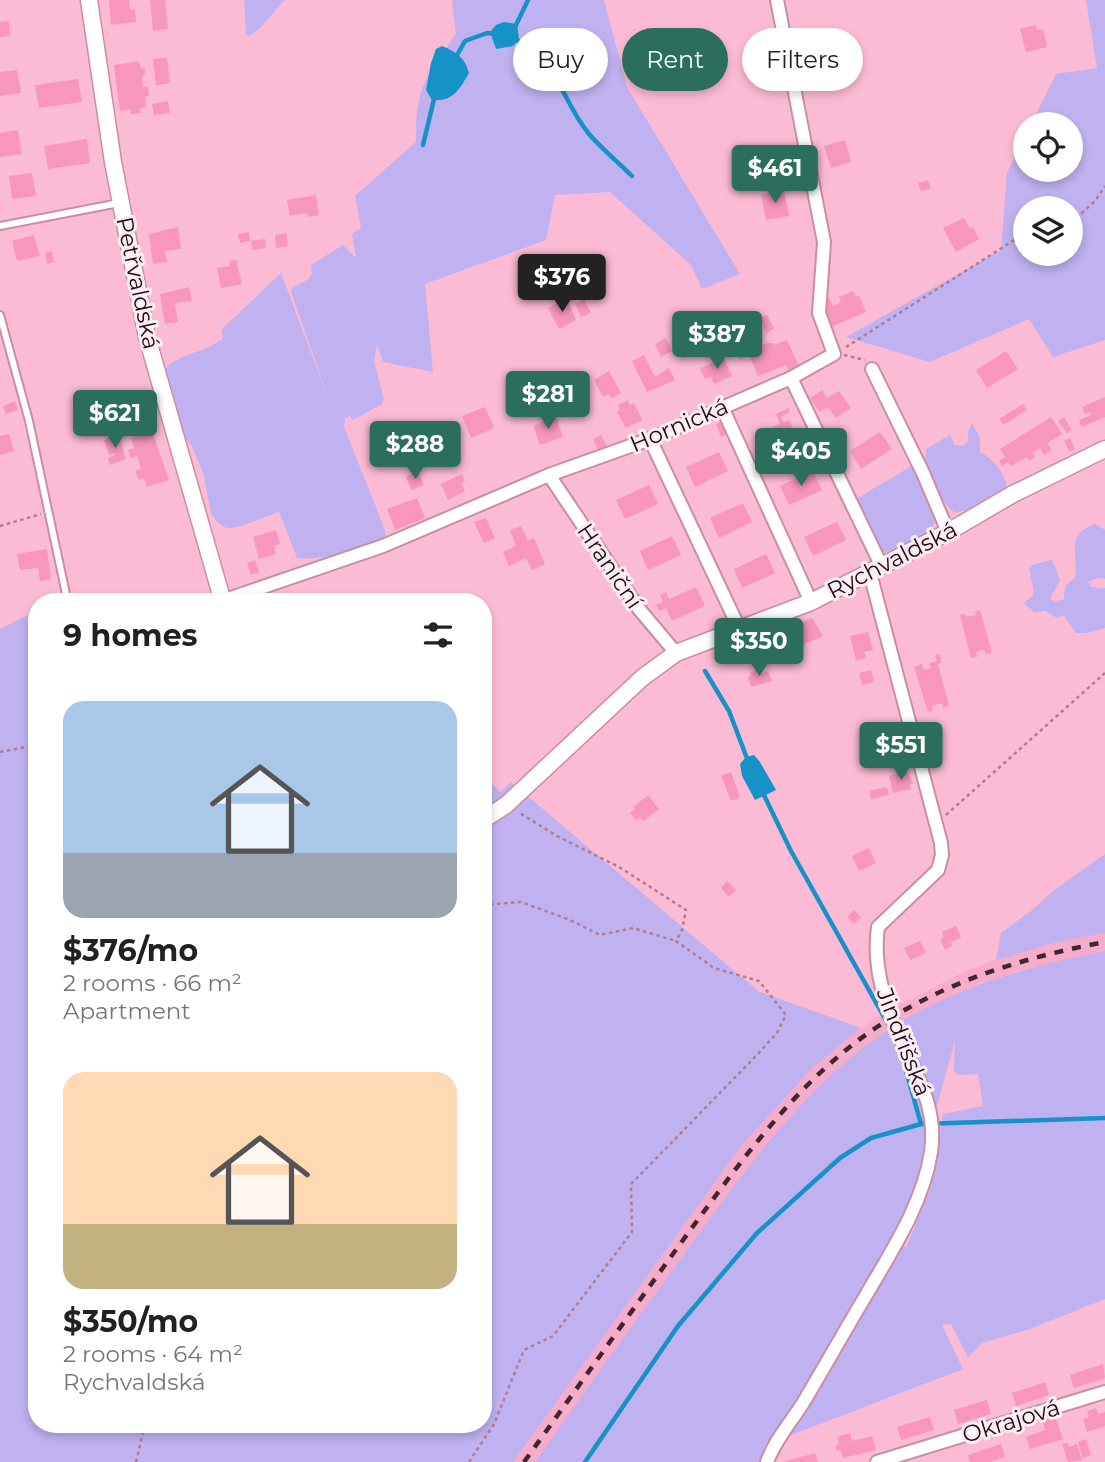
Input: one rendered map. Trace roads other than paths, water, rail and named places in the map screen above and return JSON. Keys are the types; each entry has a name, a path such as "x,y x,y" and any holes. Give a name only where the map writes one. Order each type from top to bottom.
{"street":[{"name":"Petřvaldská","path":"89,0 121,203 148,337 219,593"},
{"name":"Hornická","path":"248,593 383,546 549,475 650,439 791,377 834,354 819,313 824,242 778,0"},
{"path":"872,369 923,472 948,532"},
{"name":"Jindřišská","path":"768,1462 771,1451 809,1392 919,1197 931,1151 931,1119 927,1096 884,997 876,960 876,940 878,927 938,870 942,855 876,570 791,377"},
{"path":"722,407 811,602"},
{"path":"650,439 738,628"},
{"name":"Rychvaldská","path":"492,814 506,805 642,678 676,653 811,602 948,532 1013,494 1105,449"},
{"name":"Hraniční","path":"549,475 639,609 676,653"},
{"name":"Okrajová","path":"877,1462 1105,1392"}],"lane":[{"path":"0,226 121,203"},
{"path":"0,315 29,421 66,593"}],"water":[{"path":"504,22 517,24 518,28 513,28 513,46 496,49 490,32 496,25"},
{"path":"442,46 460,56 469,73 450,97 432,100 426,90 431,63 436,49"},
{"path":"754,755 776,790 755,800 742,776 740,764 746,757"}],"waterway":[{"path":"515,27 528,0"},
{"path":"456,57 465,41 487,33 496,34"},
{"path":"563,91 589,134 632,176"},
{"path":"423,145 435,95"},
{"path":"705,671 729,711 748,761"},
{"path":"762,791 791,851 888,1024"},
{"path":"901,1053 921,1124 1105,1118"},
{"path":"585,1462 678,1326 757,1233 840,1158 871,1138 921,1124"}],"railway":[{"path":"524,1462 734,1171 777,1118 824,1069 877,1027 930,996 1016,963 1105,942"}]}
